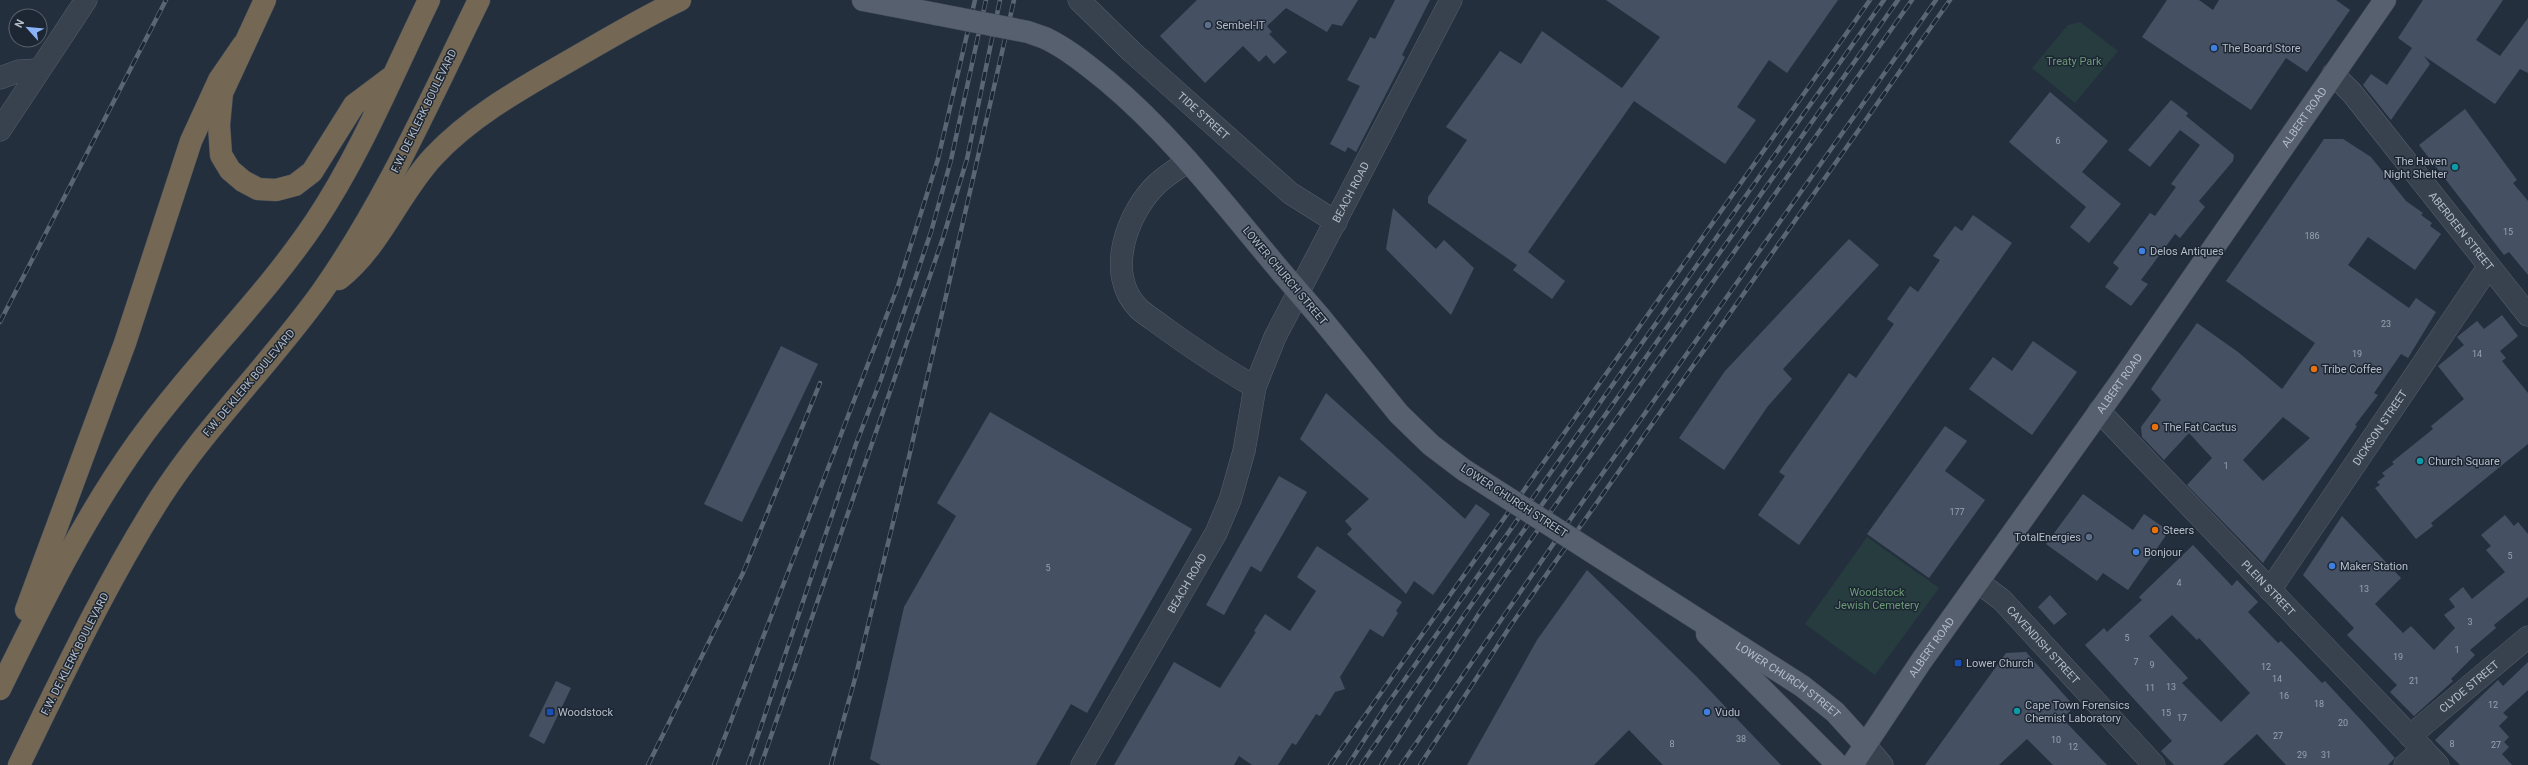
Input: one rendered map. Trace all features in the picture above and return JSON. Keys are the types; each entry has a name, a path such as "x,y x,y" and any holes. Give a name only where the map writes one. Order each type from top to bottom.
{"highway":[{"path":"265,0 243,45 222,94 219,125 221,155 230,170 243,182 258,188 276,190 295,185 312,172 354,105 392,77"},
{"path":"0,689 41,606 92,513 138,443 178,389 280,270 316,221 354,155 429,0"},
{"name":"F.W. DE KLERK BOULEVARD","path":"19,765 87,627 160,498 188,456 272,358 322,292 394,174 479,0"},
{"path":"322,292 356,266 417,175 465,126 566,63 680,0"},
{"path":"0,683 125,343 191,141 218,80 243,45"}],"main road":[{"name":"ALBERT ROAD","path":"1852,765 1864,745 2385,0"},
{"name":"LOWER CHURCH STREET","path":"872,2 1028,32 1045,38 1072,53 1126,97 1162,131 1320,317 1399,414 1431,445 1464,470 1802,686 1835,712 1864,745"},
{"name":"LOWER CHURCH STREET","path":"1684,610 1838,765"}],"street":[{"path":"0,130 6,108 38,70 86,0"},
{"name":"TIDE STREET","path":"1079,0 1132,52 1290,193 1336,222"},
{"name":"BEACH ROAD","path":"1082,765 1216,533 1230,500 1244,451 1255,387 1275,337 1451,0"},
{"path":"0,78 19,71 38,70"},
{"name":"ABERDEEN STREET","path":"2333,74 2352,93 2528,315"},
{"path":"1188,161 1158,183 1140,207 1125,234 1122,259 1124,283 1138,308 1207,359 1255,387"},
{"name":"DICKSON STREET","path":"2270,590 2489,266"},
{"name":"PLEIN STREET","path":"2099,411 2438,765"},
{"name":"CAVENDISH STREET","path":"1978,582 2002,600 2154,765"},
{"name":"CLYDE STREET","path":"2406,765 2417,743 2528,638"},
{"path":"1864,745 1882,765"}],"green space":[{"name":"Treaty Park","path":"2080,22 2118,51 2075,103 2032,68 2068,25"},
{"name":"Woodstock Jewish Cemetery","path":"1867,537 1939,588 1875,675 1805,624"}],"building":[{"path":"1197,0 1358,0 1342,26 1332,24 1327,32 1286,8 1267,26 1272,32 1269,34 1287,52 1274,64 1266,55 1259,62 1243,46 1205,83 1160,36"},
{"path":"1395,0 1430,0 1402,55 1405,57 1356,152 1348,147 1345,152 1330,144 1360,86 1347,80 1370,37 1375,39"},
{"path":"1606,0 1838,0 1787,73 1769,60 1737,107 1756,120 1725,164 1634,101 1528,252 1565,281 1552,299 1513,270 1517,265 1428,203 1428,197 1467,140 1446,127 1500,51 1521,64 1542,31 1622,88 1660,37"},
{"path":"2167,0 2199,0 2213,10 2219,0 2336,0 2350,10 2307,72 2286,58 2251,110 2142,37"},
{"path":"2423,0 2503,0 2476,40 2500,56 2528,18 2528,73 2520,69 2495,104 2424,56 2430,64 2391,120 2363,85 2371,74 2387,85 2412,48 2398,38"},
{"path":"2050,92 2108,141 2082,172 2121,204 2089,243 2070,227 2086,207 2009,142"},
{"path":"2171,100 2188,113 2186,116 2234,155 2233,161 2199,201 2205,207 2180,238 2175,234 2141,280 2148,284 2131,306 2105,287 2119,268 2113,263 2150,213 2155,216 2176,187 2171,184 2200,145 2180,130 2150,167 2128,150"},
{"path":"2465,109 2517,180 2513,183 2528,201 2528,275 2509,252 2504,255 2419,145"},
{"path":"2324,139 2343,139 2371,157 2406,201 2423,213 2421,215 2432,223 2430,226 2441,234 2415,270 2368,237 2348,265 2409,308 2416,298 2436,312 2408,358 2401,354 2374,393 2378,395 2355,425 2357,426 2263,563 2187,485 2212,458 2189,433 2164,460 2142,437 2141,427 2161,400 2151,389 2197,323 2238,352 2282,389 2315,343 2226,281","holes":["2283,417 2310,438 2263,481 2243,460"]},
{"path":"1393,208 1436,249 1444,240 1474,268 1451,315 1386,249"},
{"path":"1973,215 2012,243 1799,545 1758,515 1785,476 1779,472 1849,373 1856,378 1894,324 1887,319 1910,286 1918,292 1940,260 1933,256 1955,226 1962,231"},
{"path":"1849,239 1879,265 1783,369 1792,379 1768,406 1724,470 1679,438 1725,371"},
{"name":"Church Square","path":"2502,315 2518,336 2500,351 2506,358 2502,361 2528,393 2528,444 2431,523 2433,526 2416,539 2375,488 2380,485 2377,482 2385,476 2382,473 2394,464 2392,462 2433,429 2431,426 2464,399 2438,366 2464,345 2457,337 2477,321 2484,329"},
{"path":"2033,341 2077,372 2032,435 1969,389 1993,357 2012,371"},
{"path":"781,346 818,364 742,522 704,504"},
{"path":"1326,393 1465,519 1476,504 1490,514 1433,595 1414,581 1406,594 1347,534 1352,529 1345,521 1369,499 1300,439"},
{"path":"990,412 1192,529 1087,713 1071,704 1036,765 881,765 870,759 904,607 956,516 937,503"},
{"path":"1945,426 1967,441 1945,471 1985,500 1929,578 1867,534"},
{"path":"1279,476 1307,492 1261,572 1251,566 1224,615 1206,605"},
{"path":"2083,494 2133,530 2144,514 2169,531 2128,590 2103,573 2097,581 2046,544"},
{"path":"2505,515 2514,526 2518,522 2528,534 2528,597 2494,625 2496,628 2470,650 2475,655 2451,679 2453,681 2414,716 2390,692 2397,685 2347,635 2354,628 2303,575 2342,516 2401,578 2375,604 2403,633 2411,626 2434,650 2455,628 2444,615 2455,607 2449,599 2463,587 2472,599 2505,572 2486,550 2491,546 2481,535"},
{"path":"2193,545 2232,586 2237,580 2258,602 2248,612 2278,643 2281,641 2322,683 2325,681 2395,758 2388,765 2286,765 2257,734 2223,765 2174,765 2161,751 2172,741 2085,645 2104,628 2107,632 2142,600 2139,597","holes":["2172,615 2197,640 2199,638 2250,693 2221,722 2182,683 2188,678 2149,636"]},
{"path":"1317,546 1402,602 1396,611 1398,613 1383,637 1370,629 1340,677 1345,689 1335,692 1320,716 1316,714 1296,745 1292,743 1278,765 1252,765 1239,756 1234,765 1114,765 1174,662 1220,688 1256,632 1254,631 1265,614 1290,631 1316,591 1297,577"},
{"path":"1587,570 1696,676 1781,765 1663,765 1629,730 1594,765 1467,765 1537,640"},
{"path":"2050,595 2067,614 2054,625 2038,607"},
{"name":"Cape Town Forensics Chemist Laboratory","path":"2026,652 2075,707 2062,718 2107,765 2053,765 2027,739 1999,765 1925,765 2006,653"},
{"path":"2528,662 2528,690 2503,713 2508,717 2499,726 2509,737 2504,742 2509,747 2502,754 2512,765 2460,765 2435,740 2498,680 2503,686"},
{"name":"Woodstock","path":"556,681 571,688 544,744 529,736"}],"railway":[{"path":"0,322 166,0"},
{"path":"714,765 898,286 938,159 975,0"},
{"path":"748,765 856,444 881,379 931,232 951,160 986,0"},
{"path":"761,765 943,238 967,159 1000,0"},
{"path":"831,765 856,675 909,457 1014,0"},
{"path":"1330,765 1870,0"},
{"path":"1348,765 1386,706 1884,0"},
{"path":"1361,765 1469,608 1898,0"},
{"path":"1381,765 1480,612 1912,0"},
{"path":"1401,765 1574,514 1936,0"},
{"path":"1420,765 1511,625 1950,0"},
{"path":"648,765 743,573 820,383"}],"place":[{"name":"Sembel-IT","path":"1208,25"},
{"name":"The Board Store","path":"2214,48"},
{"name":"The Haven Night Shelter","path":"2455,167"},
{"name":"Delos Antiques","path":"2142,251"},
{"name":"Tribe Coffee","path":"2314,369"},
{"name":"The Fat Cactus","path":"2155,427"},
{"name":"Church Square","path":"2420,461"},
{"name":"Steers","path":"2155,530"},
{"name":"TotalEnergies","path":"2089,537"},
{"name":"Bonjour","path":"2136,552"},
{"name":"Maker Station","path":"2332,566"},
{"name":"Lower Church","path":"1958,663"},
{"name":"Cape Town Forensics Chemist Laboratory","path":"2017,711"},
{"name":"Woodstock","path":"550,712"},
{"name":"Vudu","path":"1707,712"}]}
